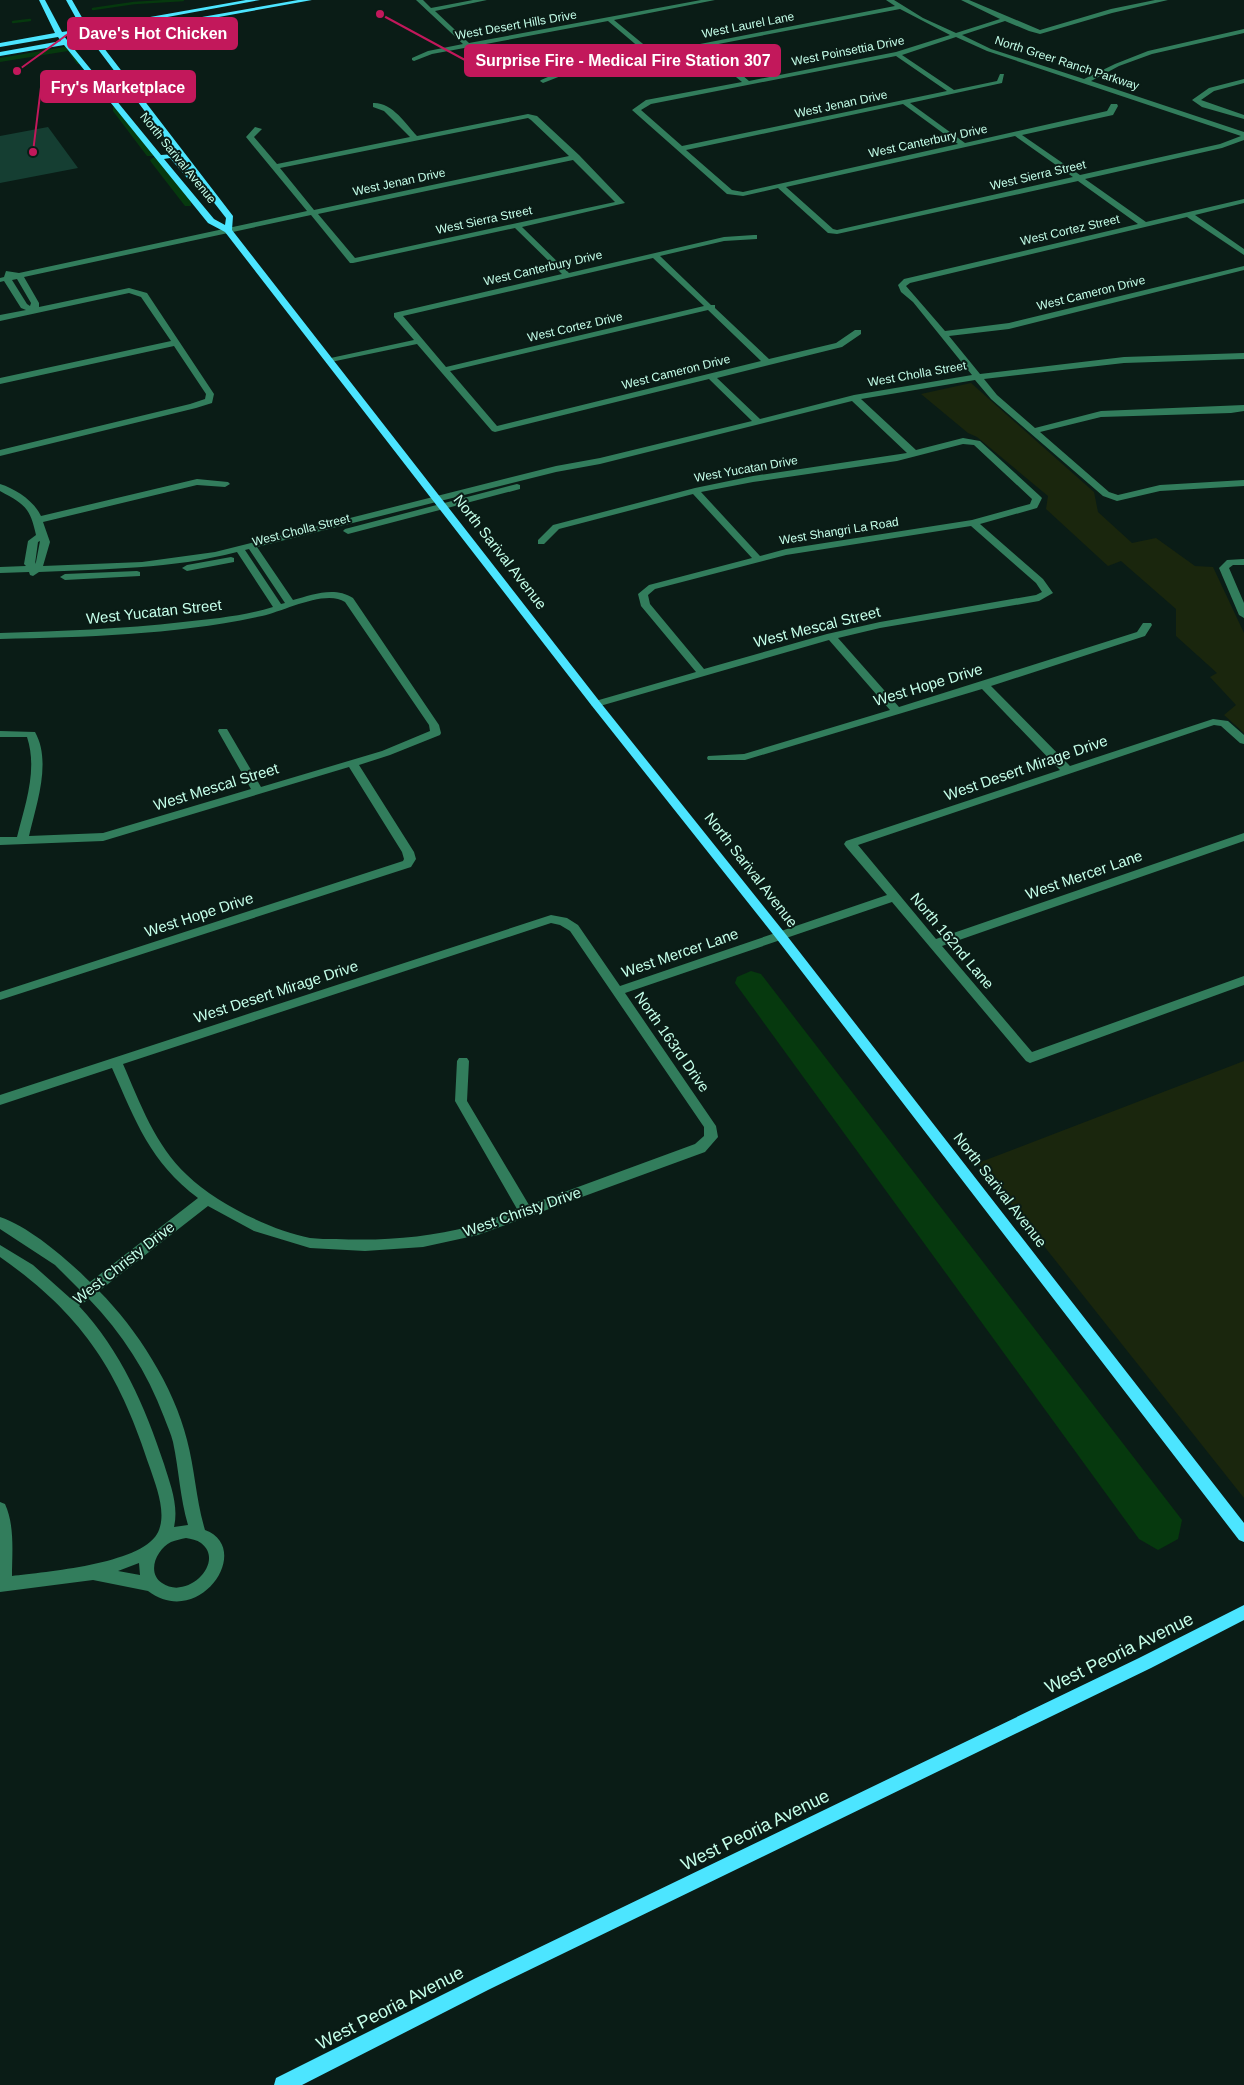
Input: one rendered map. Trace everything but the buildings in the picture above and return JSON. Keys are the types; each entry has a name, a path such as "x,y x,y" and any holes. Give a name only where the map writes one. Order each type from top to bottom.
{"main road":[{"name":"North Sarival Avenue","path":"42,0 66,43 211,221 228,230 596,704 780,935 1244,1534"},
{"name":"North Sarival Avenue","path":"69,0 81,24 230,218 228,230"},
{"path":"0,45 257,0"},
{"path":"0,54 310,0"},
{"path":"159,157 172,156 189,177 199,177"},
{"name":"West Peoria Avenue","path":"283,2085 482,1984 1127,1672 1244,1612"}],"street":[{"path":"419,0 468,45"},
{"path":"429,10 484,0"},
{"name":"West Desert Hills Drive","path":"414,59 430,52 609,19 686,2 712,0"},
{"name":"North Greer Ranch Parkway","path":"889,0 900,8 955,36 1006,56 1244,135"},
{"path":"964,0 1004,19 1040,32 1111,11 1166,0"},
{"name":"West Laurel Lane","path":"543,81 564,72 900,8"},
{"path":"609,19 653,54"},
{"name":"West Poinsettia Drive","path":"680,149 636,110 649,102 897,54 1004,19"},
{"path":"1086,82 1117,65 1150,52 1244,31"},
{"path":"702,45 748,83"},
{"path":"897,54 953,92"},
{"name":"West Jenan Drive","path":"680,149 1000,82 1002,75"},
{"path":"1244,80 1221,87 1200,96 1196,100 1205,105 1244,117"},
{"path":"904,102 965,146"},
{"path":"376,105 387,109 416,139"},
{"name":"West Canterbury Drive","path":"680,149 730,192 743,194 1110,113 1114,106"},
{"path":"275,167 528,116 534,118 576,157"},
{"path":"258,129 250,136 312,212"},
{"path":"1017,134 1145,225"},
{"name":"West Sierra Street","path":"780,186 831,231 837,232 1222,146 1244,135"},
{"name":"West Jenan Drive","path":"18,276 576,157"},
{"name":"West Sierra Street","path":"312,212 353,262 622,203 576,157"},
{"name":"West Cortez Street","path":"942,334 902,285 907,281 1244,201"},
{"path":"1188,214 1244,253"},
{"path":"517,226 567,275"},
{"name":"West Jenan Drive","path":"4,277 198,233 228,230"},
{"name":"West Canterbury Drive","path":"419,341 397,315 654,254 724,239 754,237"},
{"path":"654,254 768,362"},
{"name":"West Cameron Drive","path":"942,334 1009,326 1244,268"},
{"path":"4,277 18,276 35,303 34,310"},
{"path":"4,277 24,306 34,310"},
{"path":"0,318 129,290 138,291 144,295 210,394 209,401 0,453"},
{"name":"West Cortez Drive","path":"445,370 712,307"},
{"name":"West Cameron Drive","path":"445,370 495,429 838,345 858,332"},
{"path":"942,334 979,376 994,397 1106,494 1117,498 1160,488 1244,483"},
{"path":"329,361 419,341 445,370"},
{"path":"0,381 175,343"},
{"name":"West Cholla Street","path":"0,578 33,573 162,564 243,553 439,503 562,476 600,461 854,398 979,376 1124,360 1244,356"},
{"path":"711,377 758,422"},
{"path":"854,398 913,453"},
{"path":"1032,430 1101,414 1244,408"},
{"name":"West Yucatan Drive","path":"540,542 556,527 695,490 753,479 897,458 963,441 977,443 1037,498"},
{"path":"38,520 197,482 225,484"},
{"path":"0,487 24,500 35,513 38,520 41,536 45,542 42,562 33,573"},
{"path":"695,490 758,559"},
{"name":"West Shangri La Road","path":"702,673 645,604 643,594 652,587 786,552 973,524 1034,506 1037,498"},
{"name":"West Mescal Street","path":"596,704 831,636 880,625 1039,598 1048,593 1040,581 973,524"},
{"path":"254,550 291,605"},
{"path":"243,553 279,608"},
{"path":"1244,562 1230,562 1224,568 1244,615"},
{"name":"West Cholla Street","path":"0,570 33,573"},
{"name":"West Yucatan Street","path":"0,636 85,634 190,626 338,594 350,600 434,725 436,733"},
{"name":"West Hope Drive","path":"712,758 745,757 984,685 1141,634 1147,626"},
{"path":"831,636 897,711"},
{"path":"984,685 1068,771"},
{"name":"West Desert Mirage Drive","path":"850,844 1213,722 1224,723 1244,741"},
{"path":"223,731 258,790"},
{"name":"West Mescal Street","path":"0,841 103,837 386,753 436,733"},
{"path":"0,734 31,734 36,743 37,756 34,788 22,840"},
{"name":"West Hope Drive","path":"0,996 407,864 410,858 408,852 352,763"},
{"name":"West Mercer Lane","path":"934,944 1244,837"},
{"name":"North 162nd Lane","path":"850,844 1030,1058 1244,980"},
{"name":"West Mercer Lane","path":"618,992 894,897"},
{"name":"West Desert Mirage Drive","path":"0,1100 551,919 563,921"},
{"name":"North 163rd Drive","path":"563,921 574,928 710,1126 711,1137"},
{"path":"463,1060 461,1101 526,1212"},
{"path":"116,1062 144,1126 161,1154 182,1179 208,1198"},
{"name":"West Christy Drive","path":"69,1306 208,1198 219,1207 259,1227 310,1243 365,1246 423,1242 473,1231 526,1212 700,1148 711,1137"},
{"path":"0,1222 60,1261 129,1334 146,1362 167,1404 180,1440 191,1509 198,1533"},
{"path":"0,1250 30,1269 69,1306 109,1354 128,1387 142,1419 165,1496 168,1515 164,1538"},
{"path":"0,1509 5,1539 2,1585 93,1573 152,1550 164,1538 175,1533 186,1532 198,1533 213,1545 217,1554 213,1574 206,1583 196,1590 172,1595 161,1592 152,1585 147,1576 146,1566 152,1550"},
{"path":"93,1573 152,1585"}],"shaded area":[{"path":"971,383 1094,492 1098,512 1132,543 1156,538 1195,566 1213,567 1244,633 1244,733 1224,715 1236,705 1210,677 1217,673 1176,636 1176,609 1121,561 1108,566 1046,509 1048,496 977,437 968,433 921,394"},
{"path":"751,971 761,974 1182,1520 1178,1539 1158,1550 1139,1539 735,983 737,977"},
{"path":"1244,1061 1244,1498 978,1163"}],"waterway":[{"path":"93,9 134,3 183,0"},
{"path":"13,22 30,20"},
{"path":"0,60 70,48 80,62"},
{"path":"116,109 150,154"},
{"path":"154,160 188,204"}],"place":[{"name":"Surprise Fire - Medical Fire Station 307","path":"380,14"},
{"name":"Dave's Hot Chicken","path":"17,71"},
{"name":"Fry's Marketplace","path":"33,152"}]}
